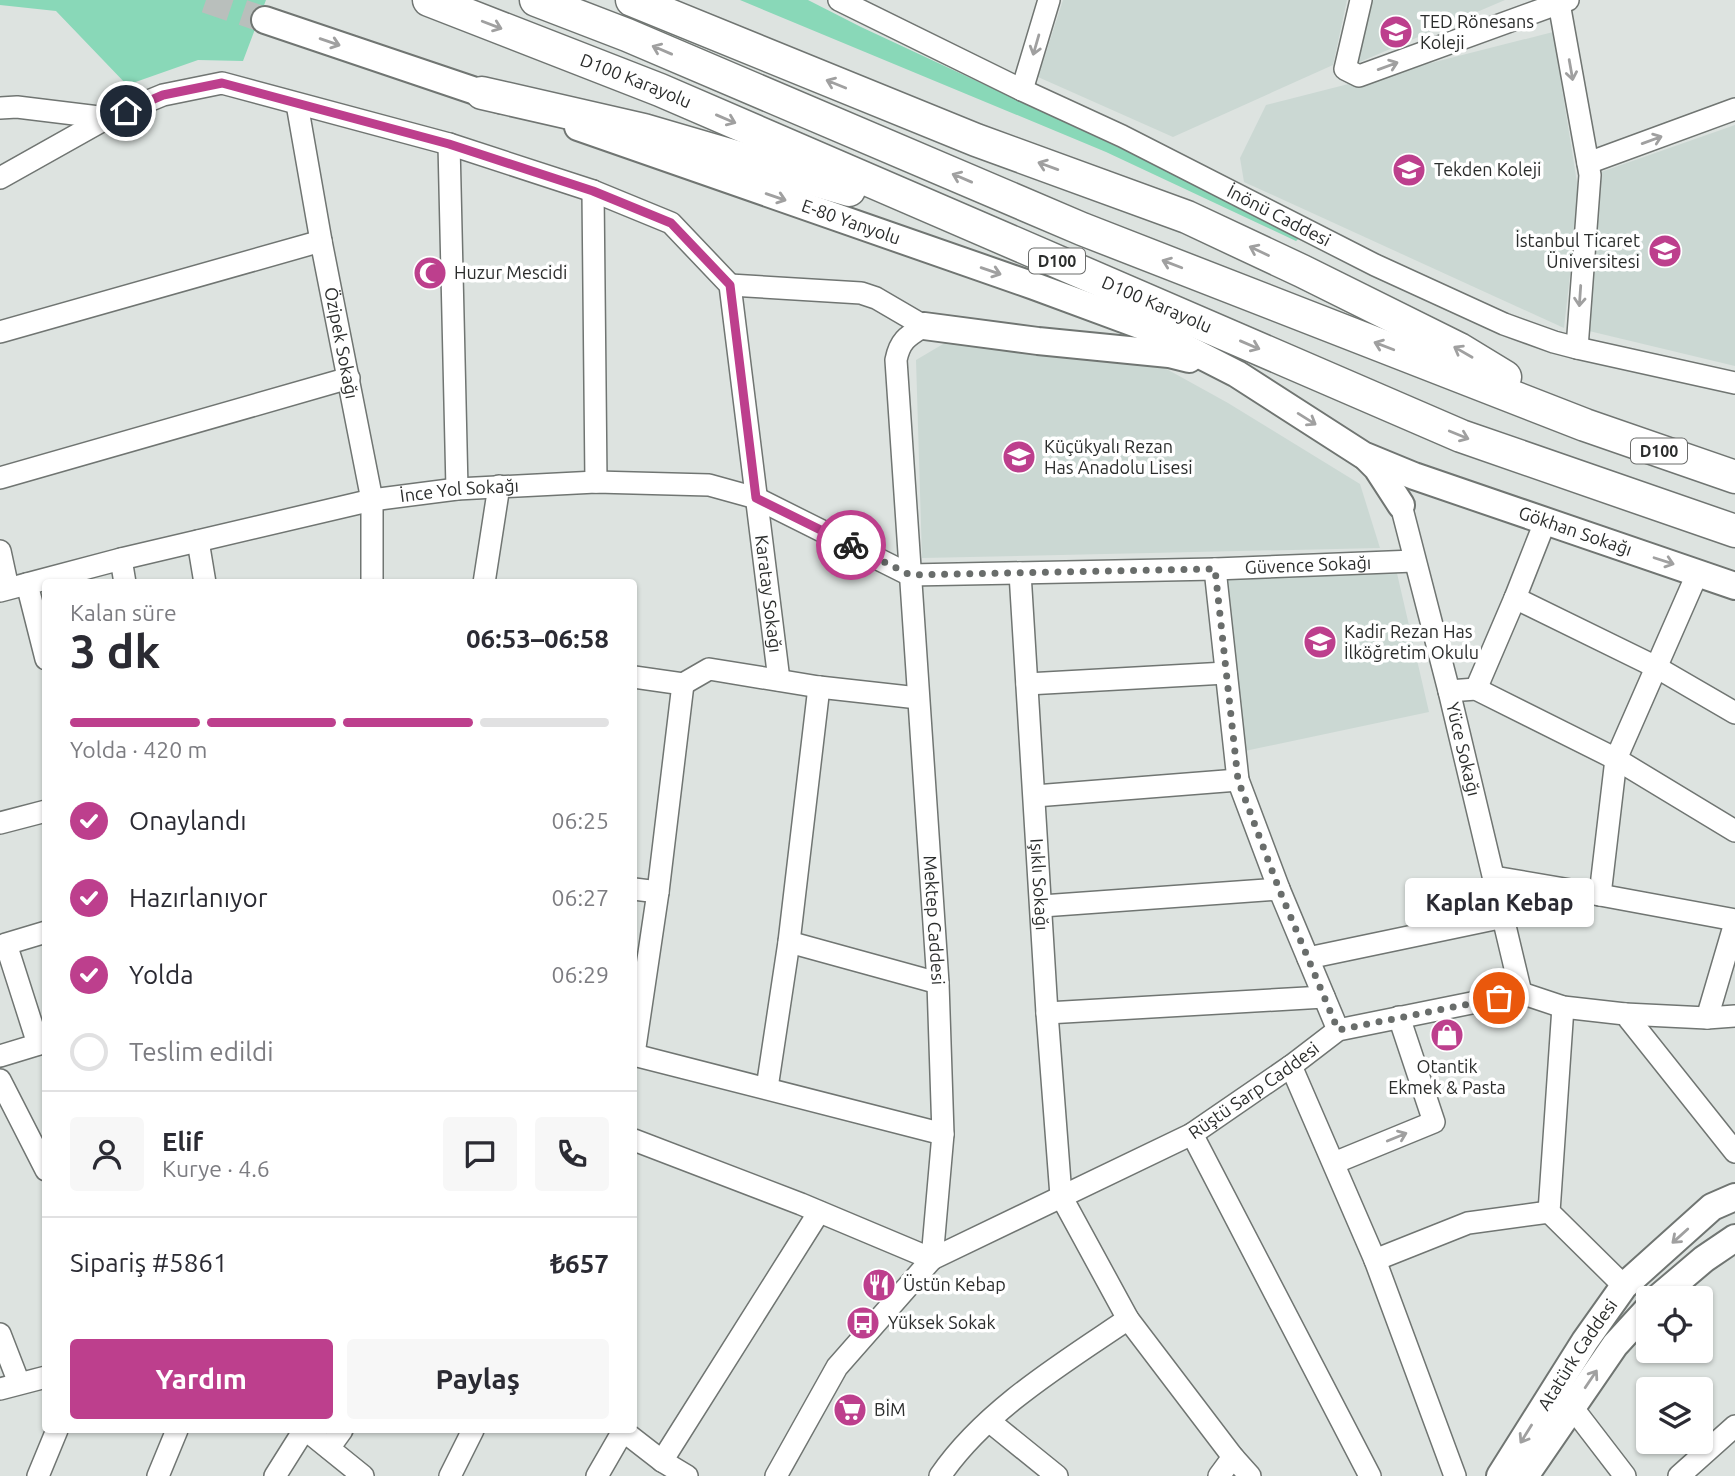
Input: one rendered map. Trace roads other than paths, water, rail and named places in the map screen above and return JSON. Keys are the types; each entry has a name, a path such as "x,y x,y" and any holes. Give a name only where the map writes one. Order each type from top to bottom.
{"highway":[{"name":"D100 Karayolu","path":"429,0 660,90 1461,436 1688,514 1735,533"},
{"name":"D100","path":"536,0 627,35 1082,229 1585,425 1734,477"},
{"path":"557,0 627,35"},
{"path":"632,0 976,140 1187,217 1459,349 1585,425"},
{"path":"482,93 644,130 987,231"}],"main road":[{"name":"E-80 Yanyolu","path":"265,20 482,93 1145,327 1226,369 1363,455 1414,476"},
{"path":"1034,286 1096,325 1100,332 1099,337 1088,347"},
{"path":"924,326 1088,347 1169,354 1226,369"},
{"path":"1363,455 1377,468 1401,505"},
{"path":"1401,505 1404,489 1414,476"},
{"name":"Gökhan Sokağı","path":"1414,476 1735,586"},
{"name":"Atatürk Caddesi","path":"1500,1476 1585,1341 1624,1286 1712,1207 1735,1197"},
{"path":"1672,1286 1704,1259 1735,1238"},
{"name":"Atatürk Caddesi","path":"1525,1476 1615,1345 1636,1322"}],"street":[{"name":"İnönü Caddesi","path":"839,0 1122,136 1376,265 1504,324 1577,348 1735,383"},
{"path":"1023,90 1049,0"},
{"path":"1361,0 1345,69 1359,76 1564,2 1590,175 1577,348"},
{"path":"0,178 107,118 163,95 222,83 449,144 593,191 671,223 730,285 861,293 876,298 924,326"},
{"name":"Özipek Sokağı","path":"297,104 372,500 372,579"},
{"path":"0,108 17,107 107,118"},
{"path":"1588,163 1735,109"},
{"path":"449,144 457,489"},
{"path":"593,191 596,482"},
{"path":"0,332 321,241"},
{"name":"Karatay Sokağı","path":"730,285 779,680"},
{"name":"Mektep Caddesi","path":"924,326 902,342 896,360 938,983 943,1134 932,1259"},
{"path":"0,478 349,378"},
{"name":"İnce Yol Sokağı","path":"46,579 372,500 457,489 596,482 709,485 756,498 910,575"},
{"path":"485,579 499,486"},
{"name":"Yüce Sokağı","path":"1401,505 1449,691 1521,993"},
{"path":"1476,689 1545,522"},
{"path":"198,541 204,579"},
{"path":"0,551 12,588 42,651"},
{"path":"121,559 124,579"},
{"name":"Güvence Sokağı","path":"910,575 1215,569 1414,561"},
{"path":"1215,569 1238,780 1279,889 1338,1030"},
{"path":"1600,895 1616,759 1698,572"},
{"name":"Işıklı Sokağı","path":"1020,573 1047,1013 1062,1196"},
{"name":"İnce Yol Sokağı","path":"12,588 42,580"},
{"path":"1515,598 1656,667 1735,713"},
{"path":"637,677 682,684 709,669 819,687 918,698"},
{"path":"1027,684 1226,673"},
{"path":"637,1035 658,892 682,684"},
{"path":"766,1088 789,942 819,687"},
{"path":"1449,691 1476,689 1616,759 1735,831"},
{"path":"1035,796 1238,780"},
{"path":"0,823 42,812"},
{"path":"1494,877 1735,922 1707,1018"},
{"path":"637,889 658,892"},
{"path":"1042,906 1279,889"},
{"path":"1308,958 1504,917"},
{"path":"0,1056 42,1043 6,944 42,933"},
{"path":"789,942 938,983"},
{"name":"Rüştü Sarp Caddesi","path":"932,1259 1192,1134 1292,1066 1338,1030 1521,993 1563,1007 1625,1014 1707,1018 1735,1016"},
{"path":"1047,1013 1324,998"},
{"path":"1563,1007 1549,1212 1624,1286"},
{"path":"1625,1014 1735,1152"},
{"path":"1334,1163 1434,1122 1399,1017"},
{"path":"637,1056 943,1134"},
{"path":"1292,1066 1376,1260 1455,1476"},
{"path":"0,1080 42,1162"},
{"path":"1192,1134 1370,1476"},
{"path":"637,1141 932,1259 837,1367 776,1476"},
{"path":"1062,1196 1128,1319 1250,1476"},
{"path":"662,1461 819,1212"},
{"path":"1376,1260 1468,1223 1549,1212"},
{"path":"940,1476 961,1449 989,1421 1041,1377 1128,1319"},
{"path":"0,1334 10,1386 42,1378"},
{"path":"1572,1407 1625,1476"},
{"path":"989,1421 1057,1476"},
{"path":"1679,1476 1735,1426"},
{"path":"38,1476 56,1433"},
{"path":"158,1476 176,1433"},
{"path":"275,1476 303,1433"},
{"path":"309,1433 363,1476"},
{"path":"329,1448 340,1433"},
{"path":"450,1476 472,1433"},
{"path":"597,1476 620,1433"},
{"path":"626,1433 662,1461 687,1476"},
{"path":"1219,1476 1233,1457"}],"tunnel":[{"path":"206,0 265,20"}],"place":[{"name":"TED Rönesans Koleji","path":"1396,32"},
{"name":"Tekden Koleji","path":"1409,170"},
{"name":"İstanbul Ticaret Üniversitesi","path":"1665,251"},
{"name":"Huzur Mescidi","path":"430,273"},
{"name":"Küçükyalı Rezan Has Anadolu Lisesi","path":"1019,457"},
{"name":"Kadir Rezan Has İlköğretim Okulu","path":"1320,642"},
{"name":"Kaplan Kebap","path":"1499,998"},
{"name":"Otantik Ekmek & Pasta","path":"1447,1035"},
{"name":"Üstün Kebap","path":"879,1285"},
{"name":"Yüksek Sokak","path":"863,1323"},
{"name":"BİM","path":"850,1410"}]}
